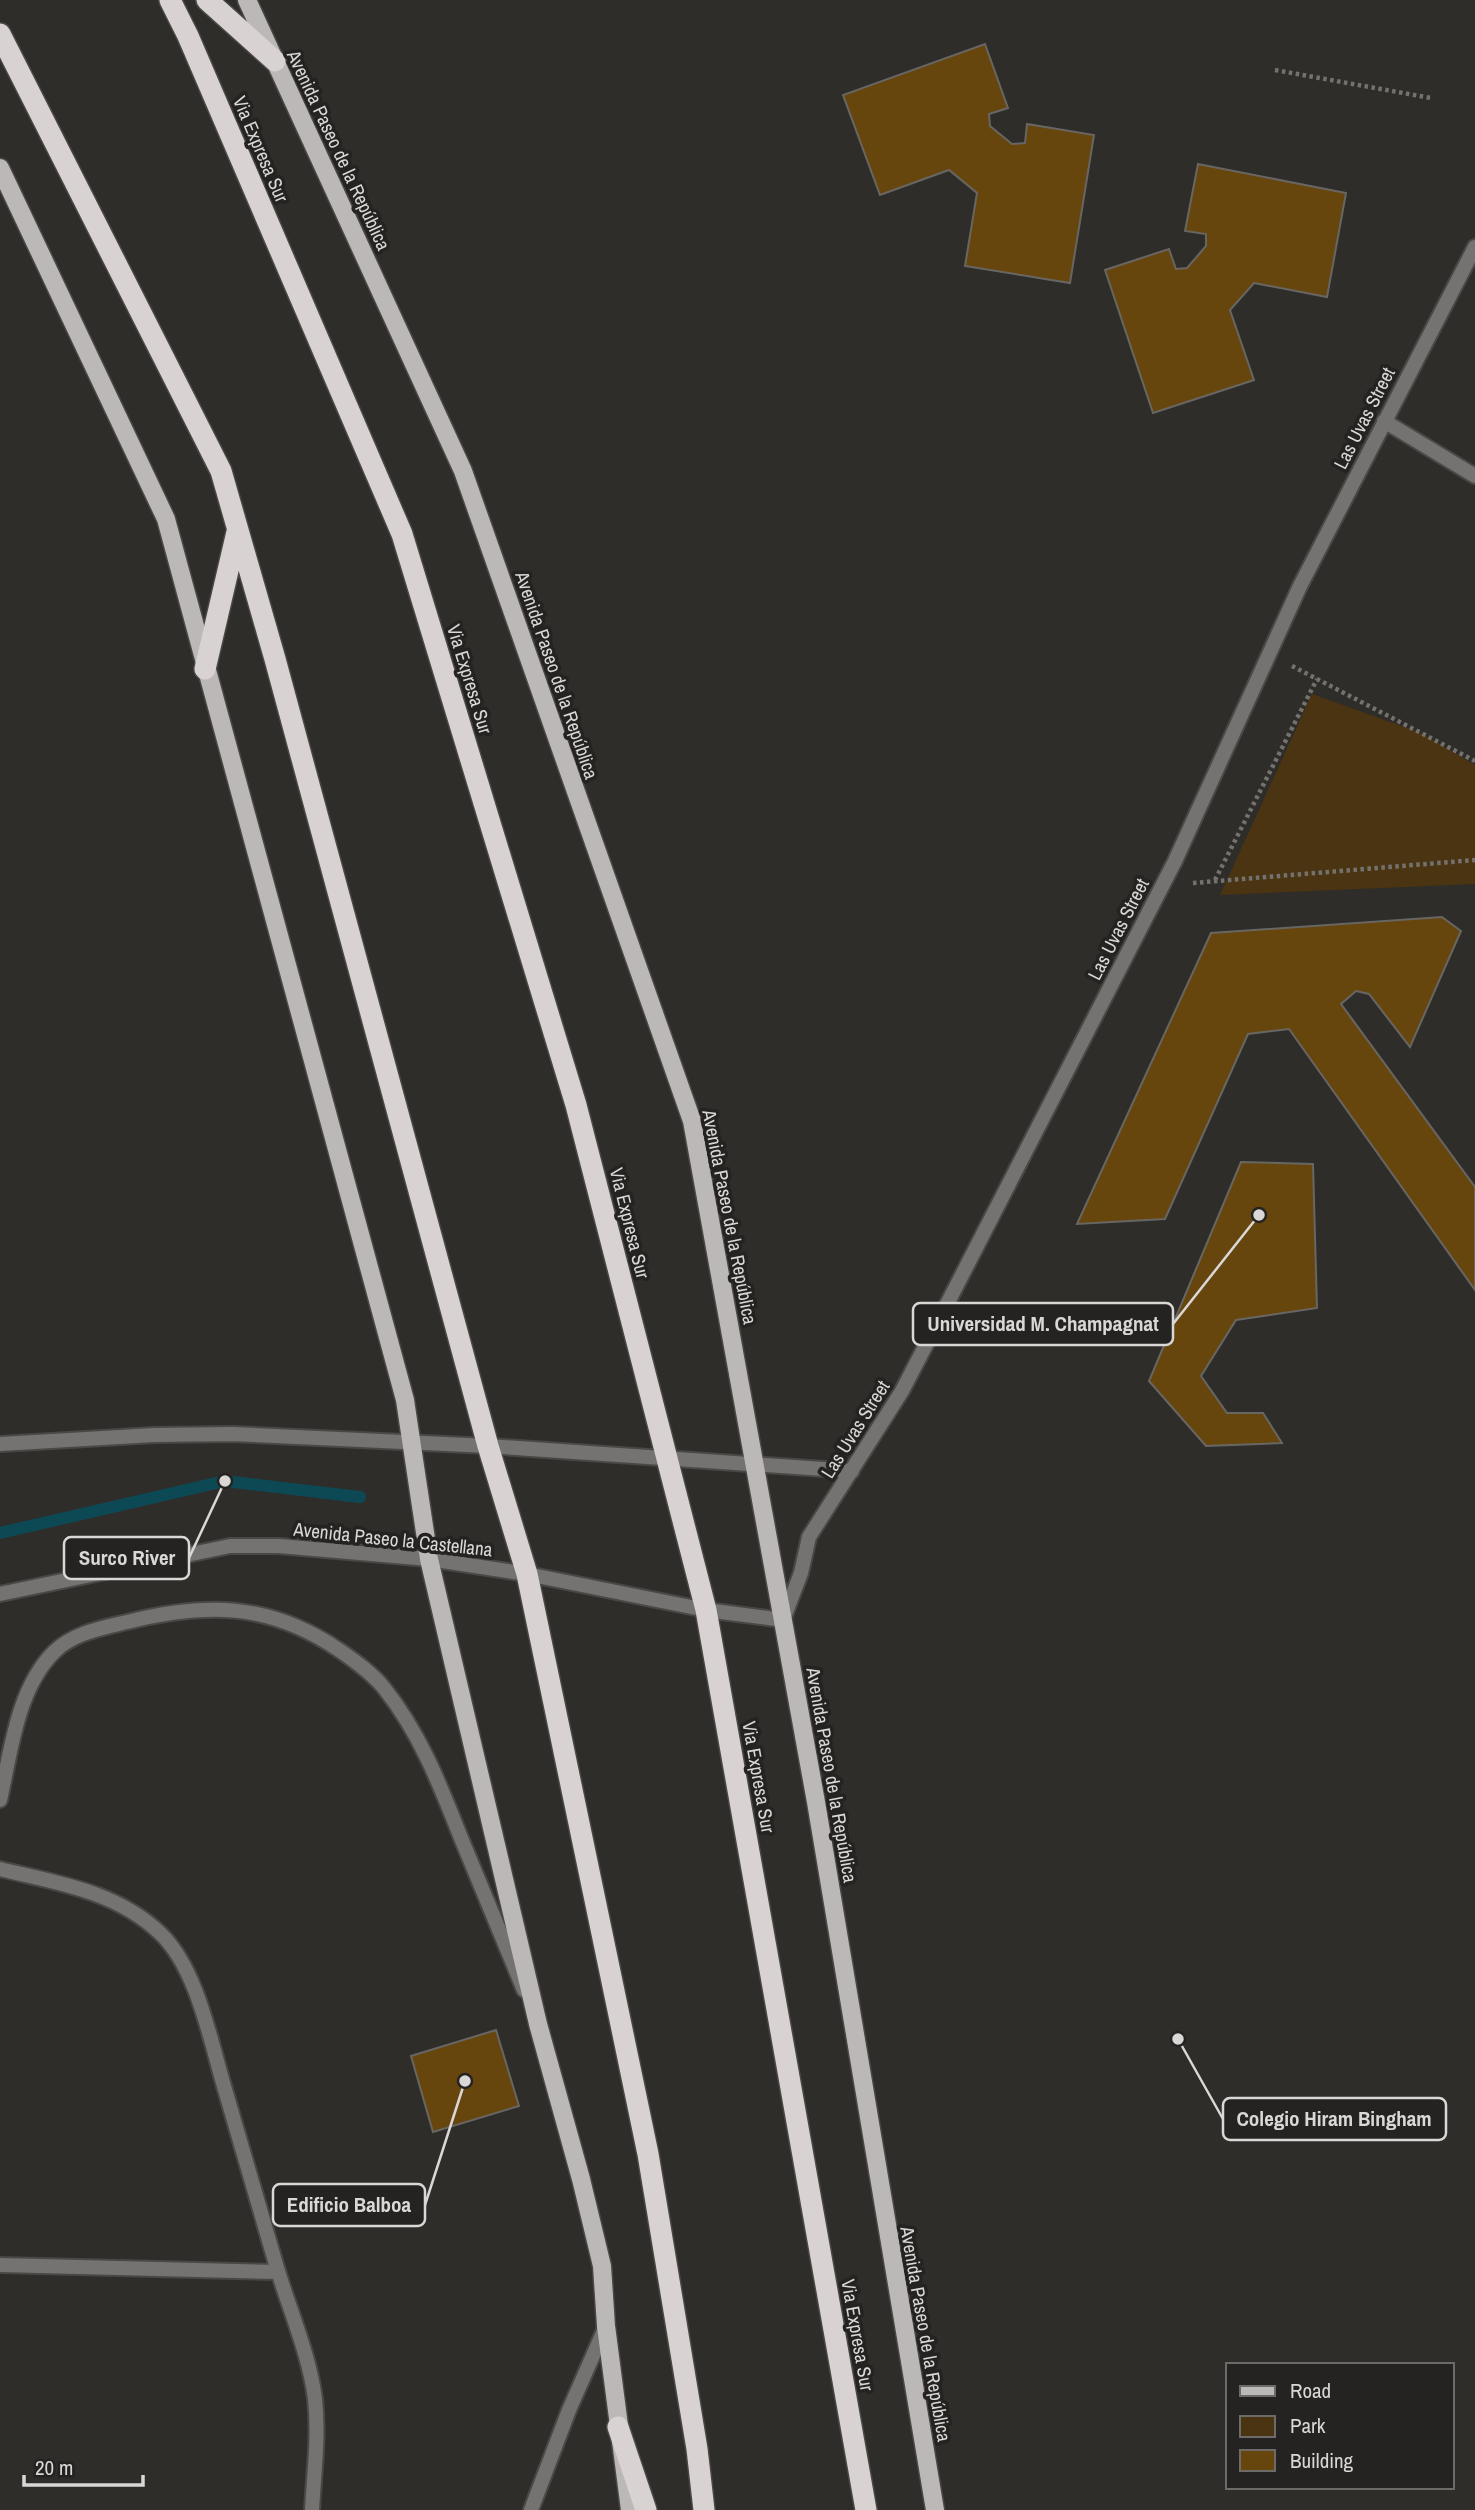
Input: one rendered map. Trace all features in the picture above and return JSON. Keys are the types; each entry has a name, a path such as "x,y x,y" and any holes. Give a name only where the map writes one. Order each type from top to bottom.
{"highway":[{"name":"Via Expresa Sur","path":"170,0 188,36 402,534 576,1104 706,1610 866,2510"},
{"path":"207,0 275,61"},
{"path":"0,34 221,471 238,530 488,1446 527,1574 648,2154 704,2510"},
{"path":"205,669 238,530"},
{"path":"618,2427 646,2510"}],"main road":[{"name":"Avenida Paseo de la República","path":"247,0 463,471 692,1121 816,1802 935,2510"},
{"path":"0,168 166,519 405,1400 429,1559 538,2024 602,2266 606,2326 630,2510"}],"street":[{"name":"Las Uvas Street","path":"783,1620 800,1573 809,1537 902,1391 1162,885 1300,586 1475,247"},
{"path":"1384,421 1475,476"},
{"path":"0,1444 154,1435 233,1434 488,1446 852,1471"},
{"name":"Avenida Paseo la Castellana","path":"0,1594 230,1546 279,1546 429,1559 527,1574 706,1610 783,1620"},
{"path":"0,1800 19,1717 31,1683 54,1652 77,1636 152,1615 243,1610 273,1616 301,1627 356,1662 381,1685 412,1727 429,1759 538,2024"},
{"path":"0,1869 102,1895 134,1911 162,1935 184,1964 202,2012 278,2272 307,2360 315,2398 317,2440 312,2510"},
{"path":"0,2265 278,2272"},
{"path":"531,2510 569,2410 606,2326"}],"path":[{"path":"1275,70 1431,98"},
{"path":"1269,654 1475,761"},
{"path":"1215,881 1317,679"},
{"path":"1162,885 1475,860"}],"green space":[{"path":"1312,694 1421,733 1475,765 1475,884 1220,895"}],"building":[{"path":"985,44 1008,108 989,114 990,126 1012,144 1025,143 1027,124 1094,135 1070,283 965,266 977,193 949,170 880,195 843,95"},
{"path":"1198,164 1346,193 1327,297 1254,283 1230,310 1254,380 1153,413 1105,270 1169,249 1176,269 1187,268 1206,246 1206,234 1185,231"},
{"path":"1442,917 1461,931 1410,1047 1369,994 1356,991 1341,1004 1475,1187 1475,1290 1289,1029 1248,1034 1165,1219 1077,1224 1211,933"},
{"path":"1241,1162 1313,1164 1317,1308 1236,1320 1201,1376 1227,1413 1263,1413 1282,1443 1206,1446 1149,1381"},
{"path":"496,2030 519,2106 433,2132 411,2056"}],"waterway":[{"path":"0,1533 225,1481 360,1497"}],"place":[{"name":"Universidad M. Champagnat","path":"1259,1215"},
{"name":"Surco River","path":"225,1481"},
{"name":"Colegio Hiram Bingham","path":"1178,2039"},
{"name":"Edificio Balboa","path":"465,2081"}]}
